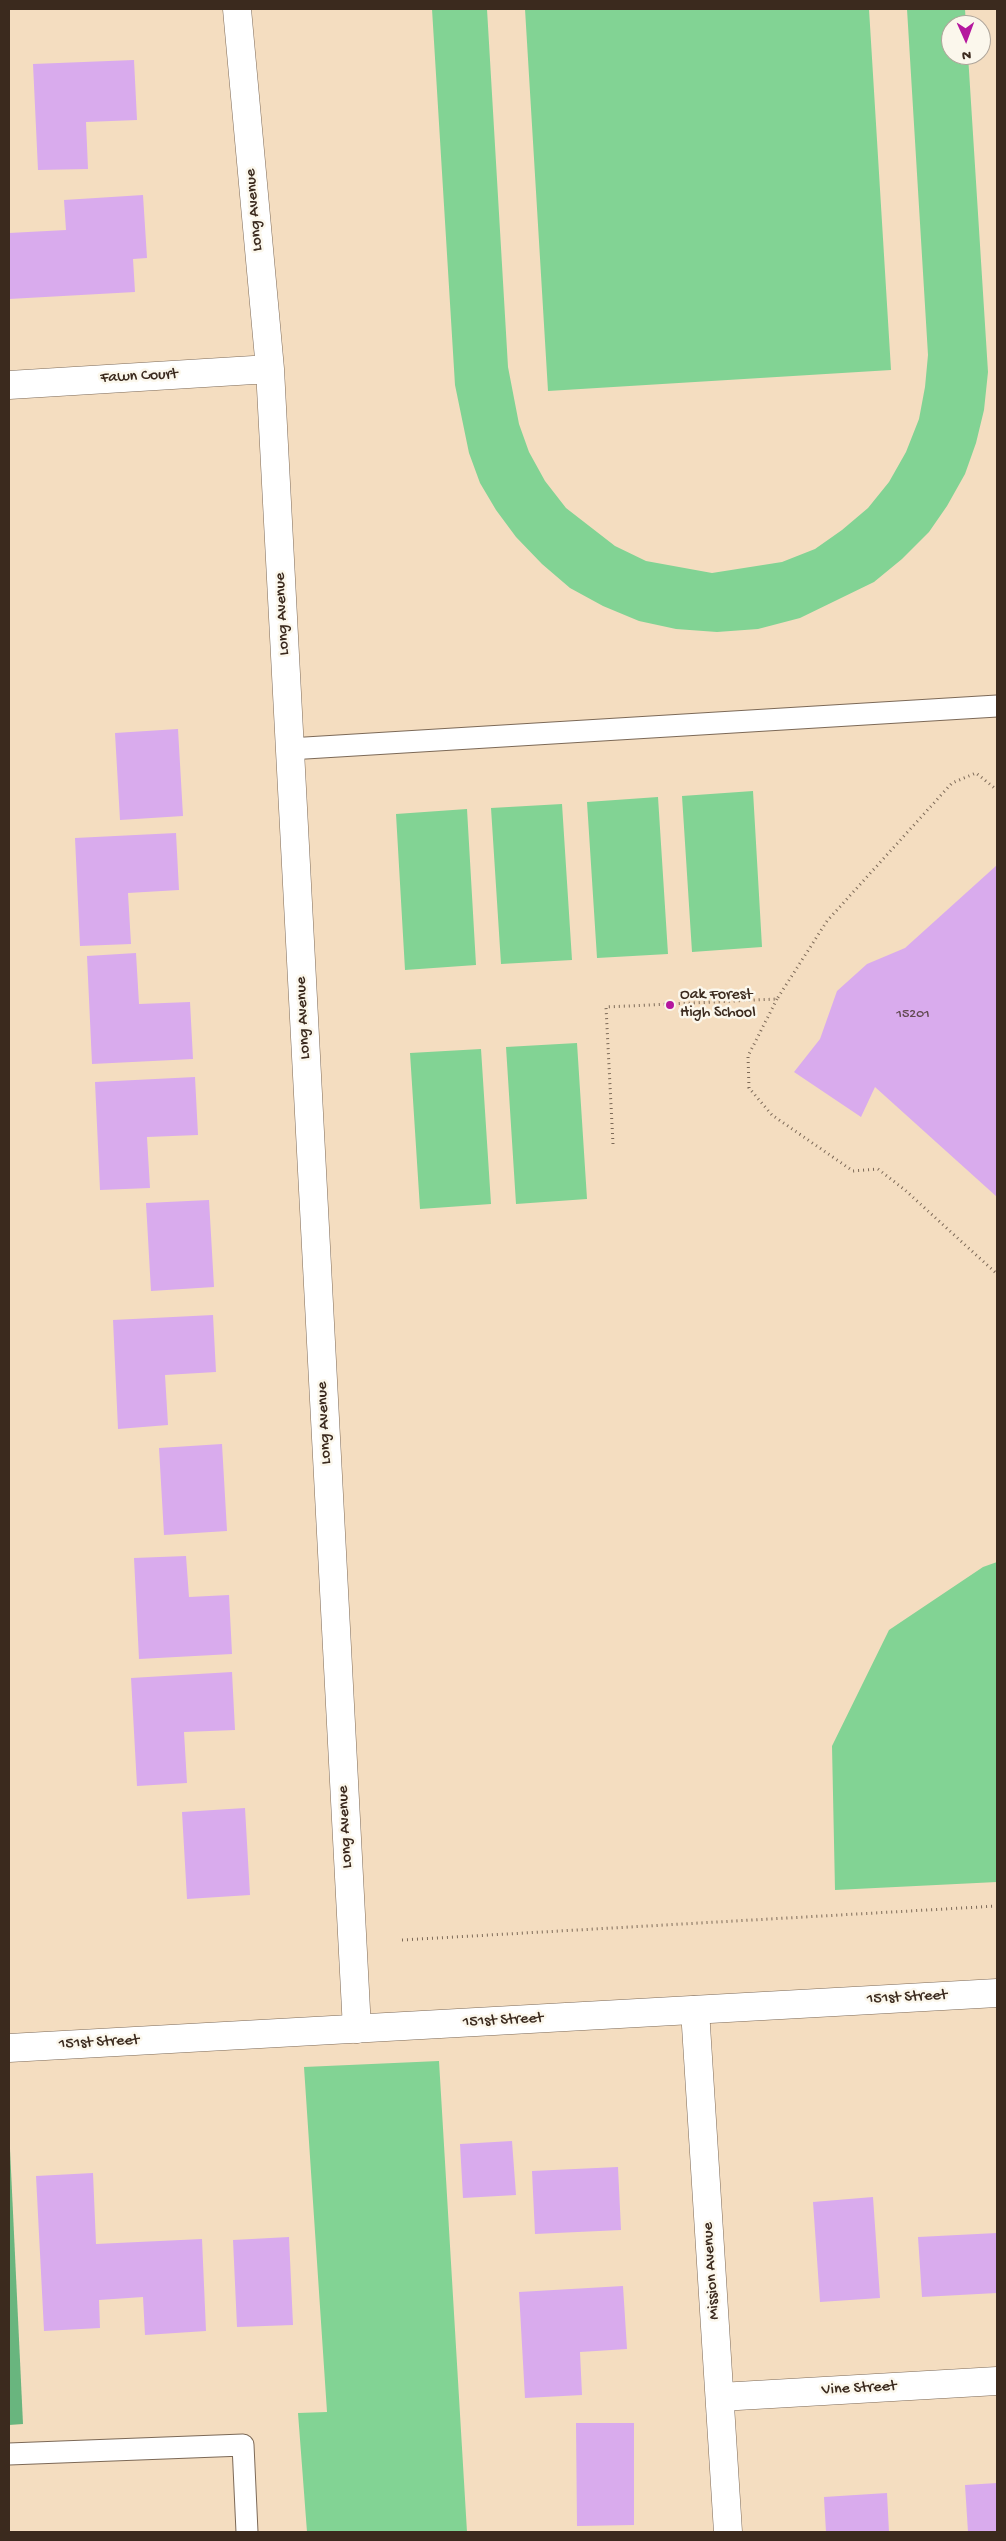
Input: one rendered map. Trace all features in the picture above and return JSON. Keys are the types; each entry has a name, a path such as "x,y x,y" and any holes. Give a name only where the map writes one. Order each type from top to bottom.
{"street":[{"name":"Long Avenue","path":"237,9 270,369 356,2029"},
{"name":"Fawn Court","path":"9,384 270,369"},
{"name":"151st Street","path":"9,2048 997,1993"},
{"name":"Mission Avenue","path":"695,2010 728,2532"},
{"name":"Vine Street","path":"720,2397 997,2382"}],"lane":[{"path":"289,749 997,706"},
{"path":"9,2454 243,2445 247,2532"}],"path":[{"path":"997,790 976,772 952,783 827,921 777,999 748,1056 749,1088 772,1115 853,1171 878,1169 905,1190 997,1274"},
{"path":"613,1144 606,1007 777,999"},
{"path":"402,1940 997,1906"}],"green space":[{"path":"432,9 487,9 508,367 519,424 529,452 545,481 566,508 615,546 646,561 712,573 782,562 815,549 842,530 868,508 889,482 906,452 919,419 925,387 928,355 907,9 965,9 965,15 941,15 941,65 969,65 988,372 984,410 976,443 965,474 947,506 929,532 902,559 874,582 800,618 758,629 717,632 676,629 639,621 603,606 570,588 542,564 516,537 496,510 480,483 469,453 455,385"},
{"path":"525,9 869,9 891,370 548,391"},
{"path":"753,791 762,947 692,952 682,796"},
{"path":"658,797 668,954 597,958 587,802"},
{"path":"562,804 572,960 501,964 491,808"},
{"path":"467,809 476,965 405,970 396,814"},
{"path":"577,1043 587,1199 516,1204 506,1047"},
{"path":"481,1049 491,1204 420,1209 410,1053"},
{"path":"997,1562 997,1882 835,1890 832,1746 889,1630 983,1567"},
{"path":"439,2061 467,2532 307,2532 298,2413 327,2412 304,2067"},
{"path":"9,2128 23,2424 9,2425"}],"building":[{"path":"134,60 137,120 86,122 88,169 38,170 33,64"},
{"path":"143,195 147,258 133,259 135,292 9,299 9,233 66,230 64,200"},
{"path":"178,729 183,816 120,820 115,733"},
{"path":"176,833 179,890 128,893 131,944 80,946 75,838"},
{"path":"997,865 997,1197 875,1087 861,1117 794,1072 820,1039 837,991 867,964 905,948"},
{"path":"136,953 139,1004 190,1002 193,1059 92,1064 87,956"},
{"path":"195,1077 198,1135 147,1137 150,1188 100,1190 95,1082"},
{"path":"209,1200 214,1287 151,1291 146,1203"},
{"path":"213,1315 216,1372 165,1375 168,1425 118,1429 113,1320"},
{"path":"222,1444 227,1531 164,1535 159,1448"},
{"path":"186,1556 189,1597 229,1595 232,1654 139,1659 134,1558"},
{"path":"232,1672 235,1730 184,1732 187,1783 137,1786 131,1678"},
{"path":"245,1808 250,1895 187,1899 182,1812"},
{"path":"512,2141 516,2195 463,2198 460,2144"},
{"path":"618,2167 621,2230 535,2234 532,2171"},
{"path":"93,2173 96,2244 202,2239 206,2331 145,2335 143,2297 99,2300 100,2328 44,2331 36,2176"},
{"path":"873,2197 880,2298 820,2302 813,2202"},
{"path":"997,2233 997,2293 922,2297 918,2237"},
{"path":"289,2237 293,2325 237,2327 233,2240"},
{"path":"623,2286 627,2349 580,2352 582,2395 525,2398 519,2292"},
{"path":"576,2423 634,2423 634,2525 577,2526"},
{"path":"997,2483 997,2532 968,2532 965,2485"},
{"path":"887,2493 889,2532 826,2532 824,2497"}],"place":[{"name":"Oak Forest High School","path":"670,1005"}]}
